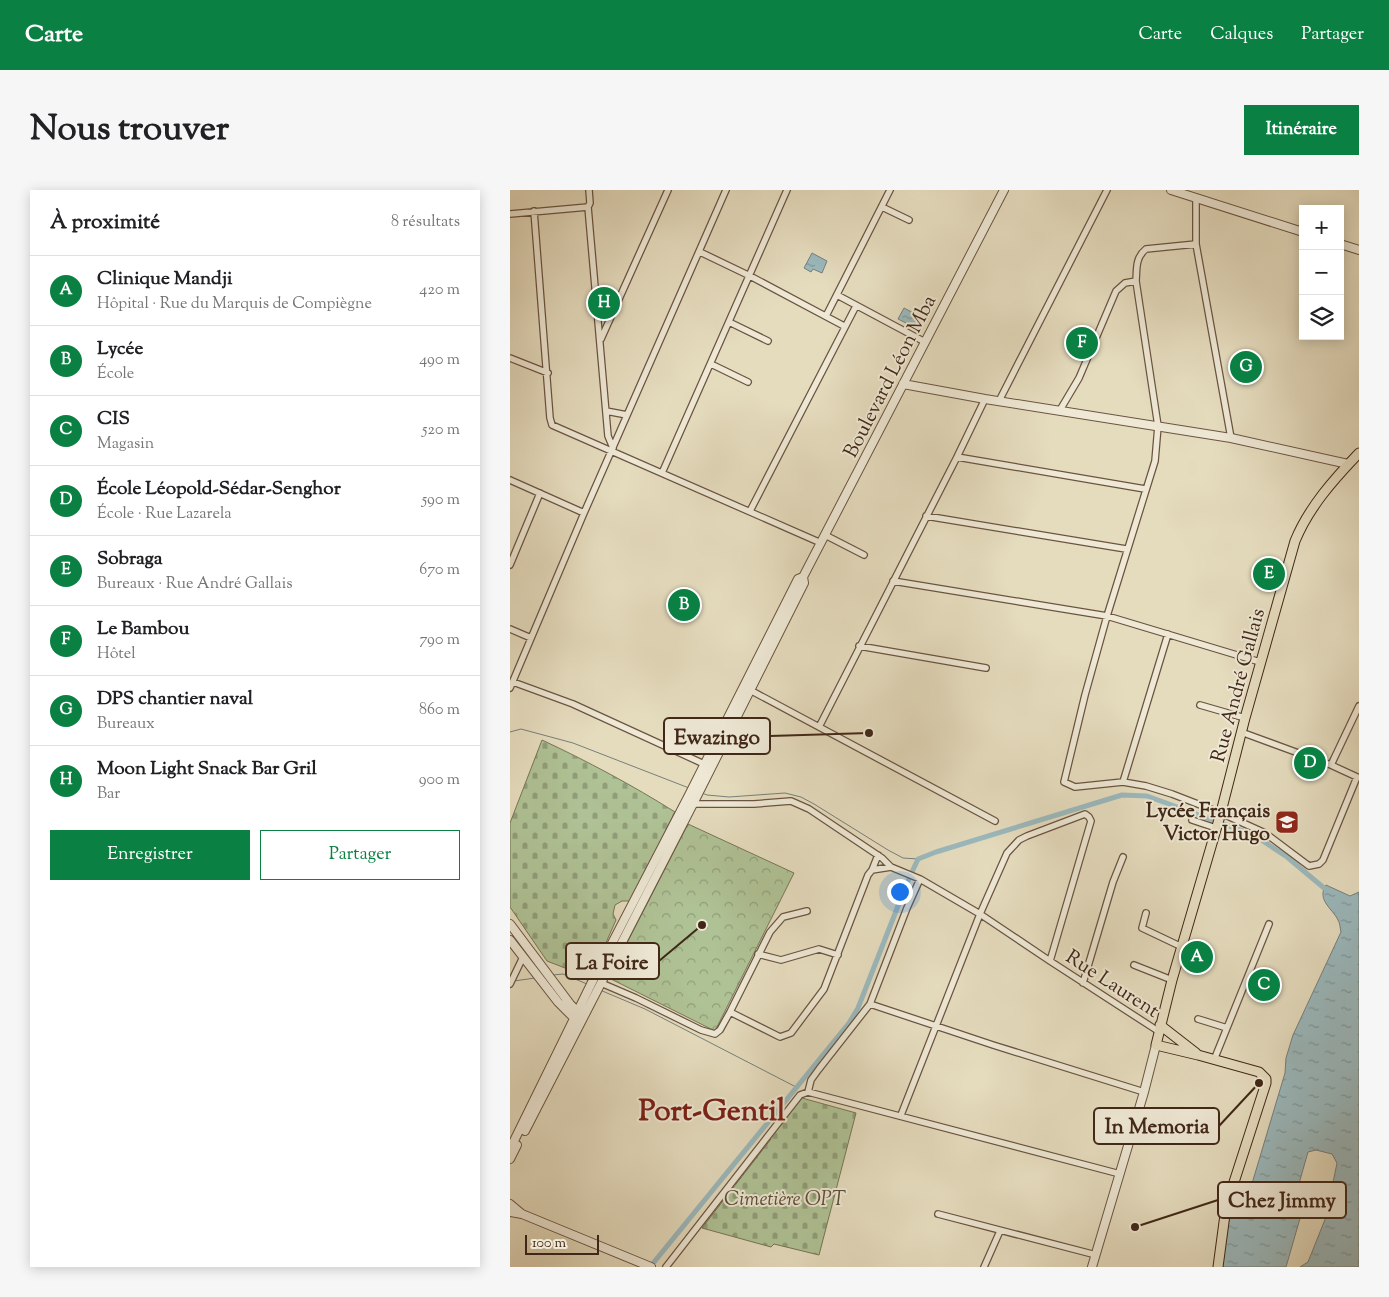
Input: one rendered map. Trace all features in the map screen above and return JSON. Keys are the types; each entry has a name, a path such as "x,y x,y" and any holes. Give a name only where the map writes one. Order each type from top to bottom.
{"main road":[{"name":"Rue André Gallais","path":"1156,1045 1172,980 1221,814 1260,662 1295,541 1300,529 1324,492 1359,452"},
{"path":"1159,1028 1198,1054"},
{"path":"1156,1045 1198,1054 1259,1072 1265,1076 1266,1083 1226,1207 1218,1267"}],"street":[{"path":"590,190 588,208 608,436 612,449"},
{"path":"600,341 668,190"},
{"path":"510,688 584,513 726,190"},
{"path":"662,474 787,190"},
{"path":"826,316 890,190"},
{"name":"Boulevard Léon Mba","path":"593,988 693,804 798,579 803,577 1004,190"},
{"path":"999,400 1107,190"},
{"path":"1172,190 1299,231"},
{"path":"1196,198 1196,244 1231,438"},
{"path":"882,207 909,220"},
{"path":"510,214 588,208"},
{"path":"534,211 552,425 612,449 662,474 821,543"},
{"path":"1196,244 1146,249 1140,254 1138,259 1136,281 1158,426 1155,461 1126,549 1107,616 1064,782 1075,787 1123,782 1146,786 1172,794 1265,833 1309,866 1314,866 1323,860 1358,778 1331,764 1242,732"},
{"path":"1344,245 1359,250"},
{"path":"700,252 750,276 844,326"},
{"path":"1060,410 1079,378 1116,292 1125,283 1136,281"},
{"path":"837,295 925,342"},
{"path":"750,511 856,306"},
{"path":"730,322 768,341"},
{"path":"510,358 548,373"},
{"path":"711,364 748,382"},
{"path":"903,384 1231,438 1348,464"},
{"path":"819,727 985,399"},
{"path":"606,411 627,415"},
{"path":"957,457 1145,489"},
{"path":"510,480 584,513"},
{"path":"510,565 540,493"},
{"path":"926,516 1126,549"},
{"path":"825,535 864,555"},
{"path":"893,581 1107,616 1260,662"},
{"path":"510,629 531,638"},
{"path":"1123,782 1168,634"},
{"path":"859,646 986,668"},
{"path":"513,682 573,704 704,764"},
{"path":"747,688 995,821"},
{"name":"Boulevard Léon Mba","path":"510,1159 704,764 747,688"},
{"path":"1200,705 1245,718"},
{"path":"1331,764 1359,706"},
{"name":"Rue Laurent","path":"693,804 754,804 790,801 809,808 878,855 891,867 918,878 980,914 1083,983 1159,1028"},
{"path":"901,1115 980,914 1007,853 1019,840 1085,814 1090,817 1092,822 1050,961"},
{"path":"1192,820 1217,827"},
{"path":"730,1012 780,1037 788,1035 817,1001 824,989 868,875 878,855"},
{"path":"1083,983 1113,882 1123,857"},
{"path":"872,870 891,867"},
{"path":"808,1092 811,1080 870,1004 918,878"},
{"path":"566,998 576,1000 593,988 636,998 711,1034 718,1033 770,932 779,920 788,915 807,911"},
{"path":"1146,913 1142,928 1182,947"},
{"path":"510,924 579,1018"},
{"path":"1214,1060 1269,924"},
{"path":"510,940 558,1002 568,1019 569,1030"},
{"path":"758,954 781,960 819,949 838,955"},
{"path":"510,953 521,954"},
{"path":"510,984 521,954"},
{"path":"1134,965 1172,980"},
{"path":"558,1002 579,1018"},
{"path":"870,1004 936,1027 1144,1092"},
{"name":"Boulevard Léon Mba","path":"510,1149 569,1030 579,1018"},
{"path":"1198,1019 1227,1028"},
{"path":"1092,1267 1156,1045"},
{"path":"666,1267 800,1095 808,1092 1120,1174"},
{"path":"510,1204 522,1214"},
{"path":"510,1212 522,1214 647,1266"},
{"path":"938,1214 1096,1256"},
{"path":"984,1267 1000,1231"}],"green space":[{"path":"542,740 576,756 675,812 630,901 622,901 615,905 613,914 616,920 589,981 547,961 510,907 510,823"},
{"path":"688,824 794,873 715,1031 609,978"},
{"name":"Cimetière OPT","path":"802,1098 856,1113 819,1255 774,1244 771,1247 702,1228 771,1139 769,1137"}],"water":[{"path":"812,253 827,261 822,273 813,269 811,272 804,268"},
{"path":"904,308 925,319 920,330 898,319"},
{"path":"1326,885 1350,896 1359,892 1359,1267 1300,1267 1308,1262 1326,1217 1337,1163 1332,1154 1316,1150 1308,1152 1298,1187 1303,1203 1286,1267 1221,1267 1226,1222 1236,1193 1248,1197 1285,1073 1286,1058 1293,1035 1341,932 1339,921 1324,900 1323,890"}],"waterway":[{"path":"510,732 521,729 573,743 689,788"},
{"path":"702,793 729,797 785,793 801,797 903,858 918,859"},
{"path":"650,1267 849,1023 858,1008 918,859 1122,795 1147,796 1254,835 1287,857 1324,888"},
{"path":"553,975 563,974 587,984"},
{"path":"514,981 535,978"},
{"path":"600,990 645,1009 796,1087"}],"place":[{"name":"Moon Light Snack Bar Gril","path":"604,303"},
{"name":"Le Bambou","path":"1082,343"},
{"name":"DPS chantier naval","path":"1246,367"},
{"name":"Sobraga","path":"1269,574"},
{"name":"Lycée","path":"684,605"},
{"name":"Ewazingo","path":"869,733"},
{"name":"École Léopold-Sédar-Senghor","path":"1310,763"},
{"name":"Lycée Français Victor Hugo","path":"1287,822"},
{"name":"La Foire","path":"702,925"},
{"name":"Clinique Mandji","path":"1197,957"},
{"name":"CIS","path":"1264,985"},
{"name":"In Memoria","path":"1259,1083"},
{"name":"Chez Jimmy","path":"1135,1227"}],"district":[{"name":"Port-Gentil","path":"712,1110"}]}
